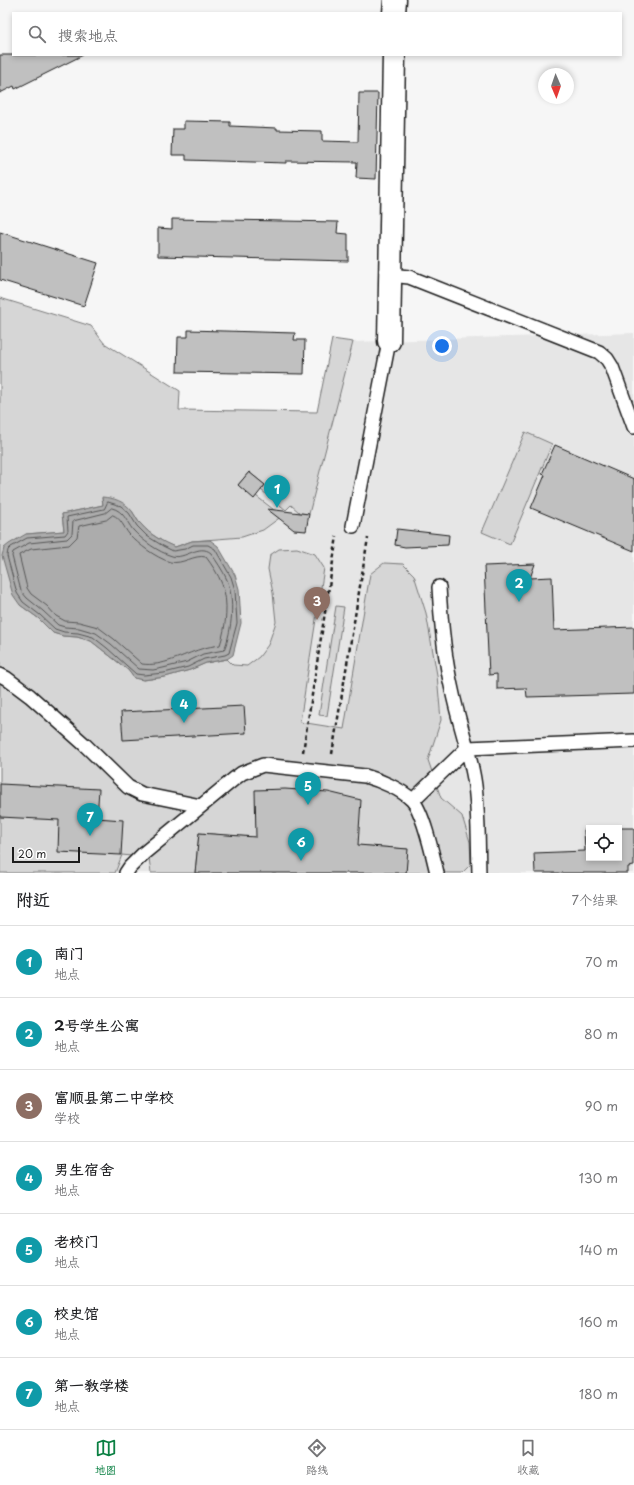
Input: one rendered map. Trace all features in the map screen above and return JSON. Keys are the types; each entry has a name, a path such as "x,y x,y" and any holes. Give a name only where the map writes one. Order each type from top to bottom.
{"street":[{"path":"394,0 394,12"},
{"path":"389,341 394,56"}],"lane":[{"path":"390,275 409,277 599,352 607,358 612,367 634,427"},
{"path":"353,526 389,341"},
{"path":"439,587 441,623 446,656 455,703 474,780 480,873"},
{"path":"0,675 30,696 84,744 128,787 142,794 201,806"},
{"path":"413,800 467,748 634,741"},
{"path":"126,873 130,866 144,853 238,776 263,765 365,776 375,779 402,792 413,800 425,828 437,873"}],"path":[{"path":"301,769 338,532 353,526 368,536 329,772"}],"shaded area":[{"path":"0,298 91,326 104,343 180,391 179,410 317,412 332,339 353,342 634,333 634,873 0,873"},
{"path":"0,298 91,326 104,343 180,391 179,410 317,412 332,339 353,342 309,514 300,513 291,505 286,510 261,490 265,485 249,472 238,485 254,498 256,496 282,516 263,530 242,537 192,541 175,547 165,543 150,533 140,524 132,511 102,498 103,505 62,514 64,531 26,534 20,605 38,618 53,633 91,641 128,670 134,678 144,680 165,677 190,670 206,663 227,659 233,665 247,666 259,657 268,645 276,622 273,593 268,569 270,555 279,549 297,548 315,554 324,568 300,722 344,729 370,574 384,563 403,564 414,575 426,613 437,675 441,720 428,760 441,798 462,816 470,842 471,864 462,873 406,873 407,849 199,833 195,873 151,873 149,858 122,855 115,873 0,873"},
{"path":"525,432 552,444 510,544 482,532"},
{"path":"336,606 344,607 327,716 319,715"}],"water":[{"path":"102,497 115,499 122,502 132,511 138,521 148,532 175,547 192,541 210,540 218,546 235,575 239,589 241,623 233,655 227,659 206,663 190,670 165,677 143,680 134,678 128,670 91,641 53,633 38,618 20,605 13,595 2,556 4,548 26,534 64,531 62,514 103,505"}],"building":[{"path":"0,55 81,56 15,89 14,86 0,93"},
{"path":"359,93 378,93 376,179 356,178 357,162 286,161 286,163 186,160 186,155 172,155 173,129 184,129 184,121 230,122 230,126 277,128 277,130 322,131 322,141 358,142"},
{"path":"172,219 338,222 337,233 348,234 348,261 158,256 158,228 172,229"},
{"path":"0,232 98,263 84,306 0,280"},
{"path":"188,330 295,333 294,340 305,340 304,374 177,372 178,337 188,337"},
{"path":"555,445 634,479 634,551 531,508 545,475 542,474"},
{"path":"249,472 265,485 254,499 238,485"},
{"path":"267,509 309,514 306,531 294,530"},
{"path":"397,529 449,535 448,545 405,547 395,545"},
{"path":"535,564 530,578 552,577 554,630 634,627 634,694 527,697 526,688 497,689 497,674 489,675 484,566"},
{"path":"244,706 246,733 123,740 121,712"},
{"path":"0,784 99,789 97,818 123,820 121,855 58,852 59,820 0,817"},
{"path":"285,789 328,792 361,800 358,845 408,849 406,873 195,873 199,833 256,837 255,790"},
{"path":"622,828 634,828 634,866 628,867 628,873 535,873 534,853 585,851 584,830 586,830 586,861 622,861"}],"place":[{"name":"南门","path":"277,508"},
{"name":"2号学生公寓","path":"519,602"},
{"name":"富顺县第二中学校","path":"317,620"},
{"name":"男生宿舍","path":"184,723"},
{"name":"老校门","path":"308,805"},
{"name":"第一教学楼","path":"90,836"},
{"name":"校史馆","path":"301,861"}]}
